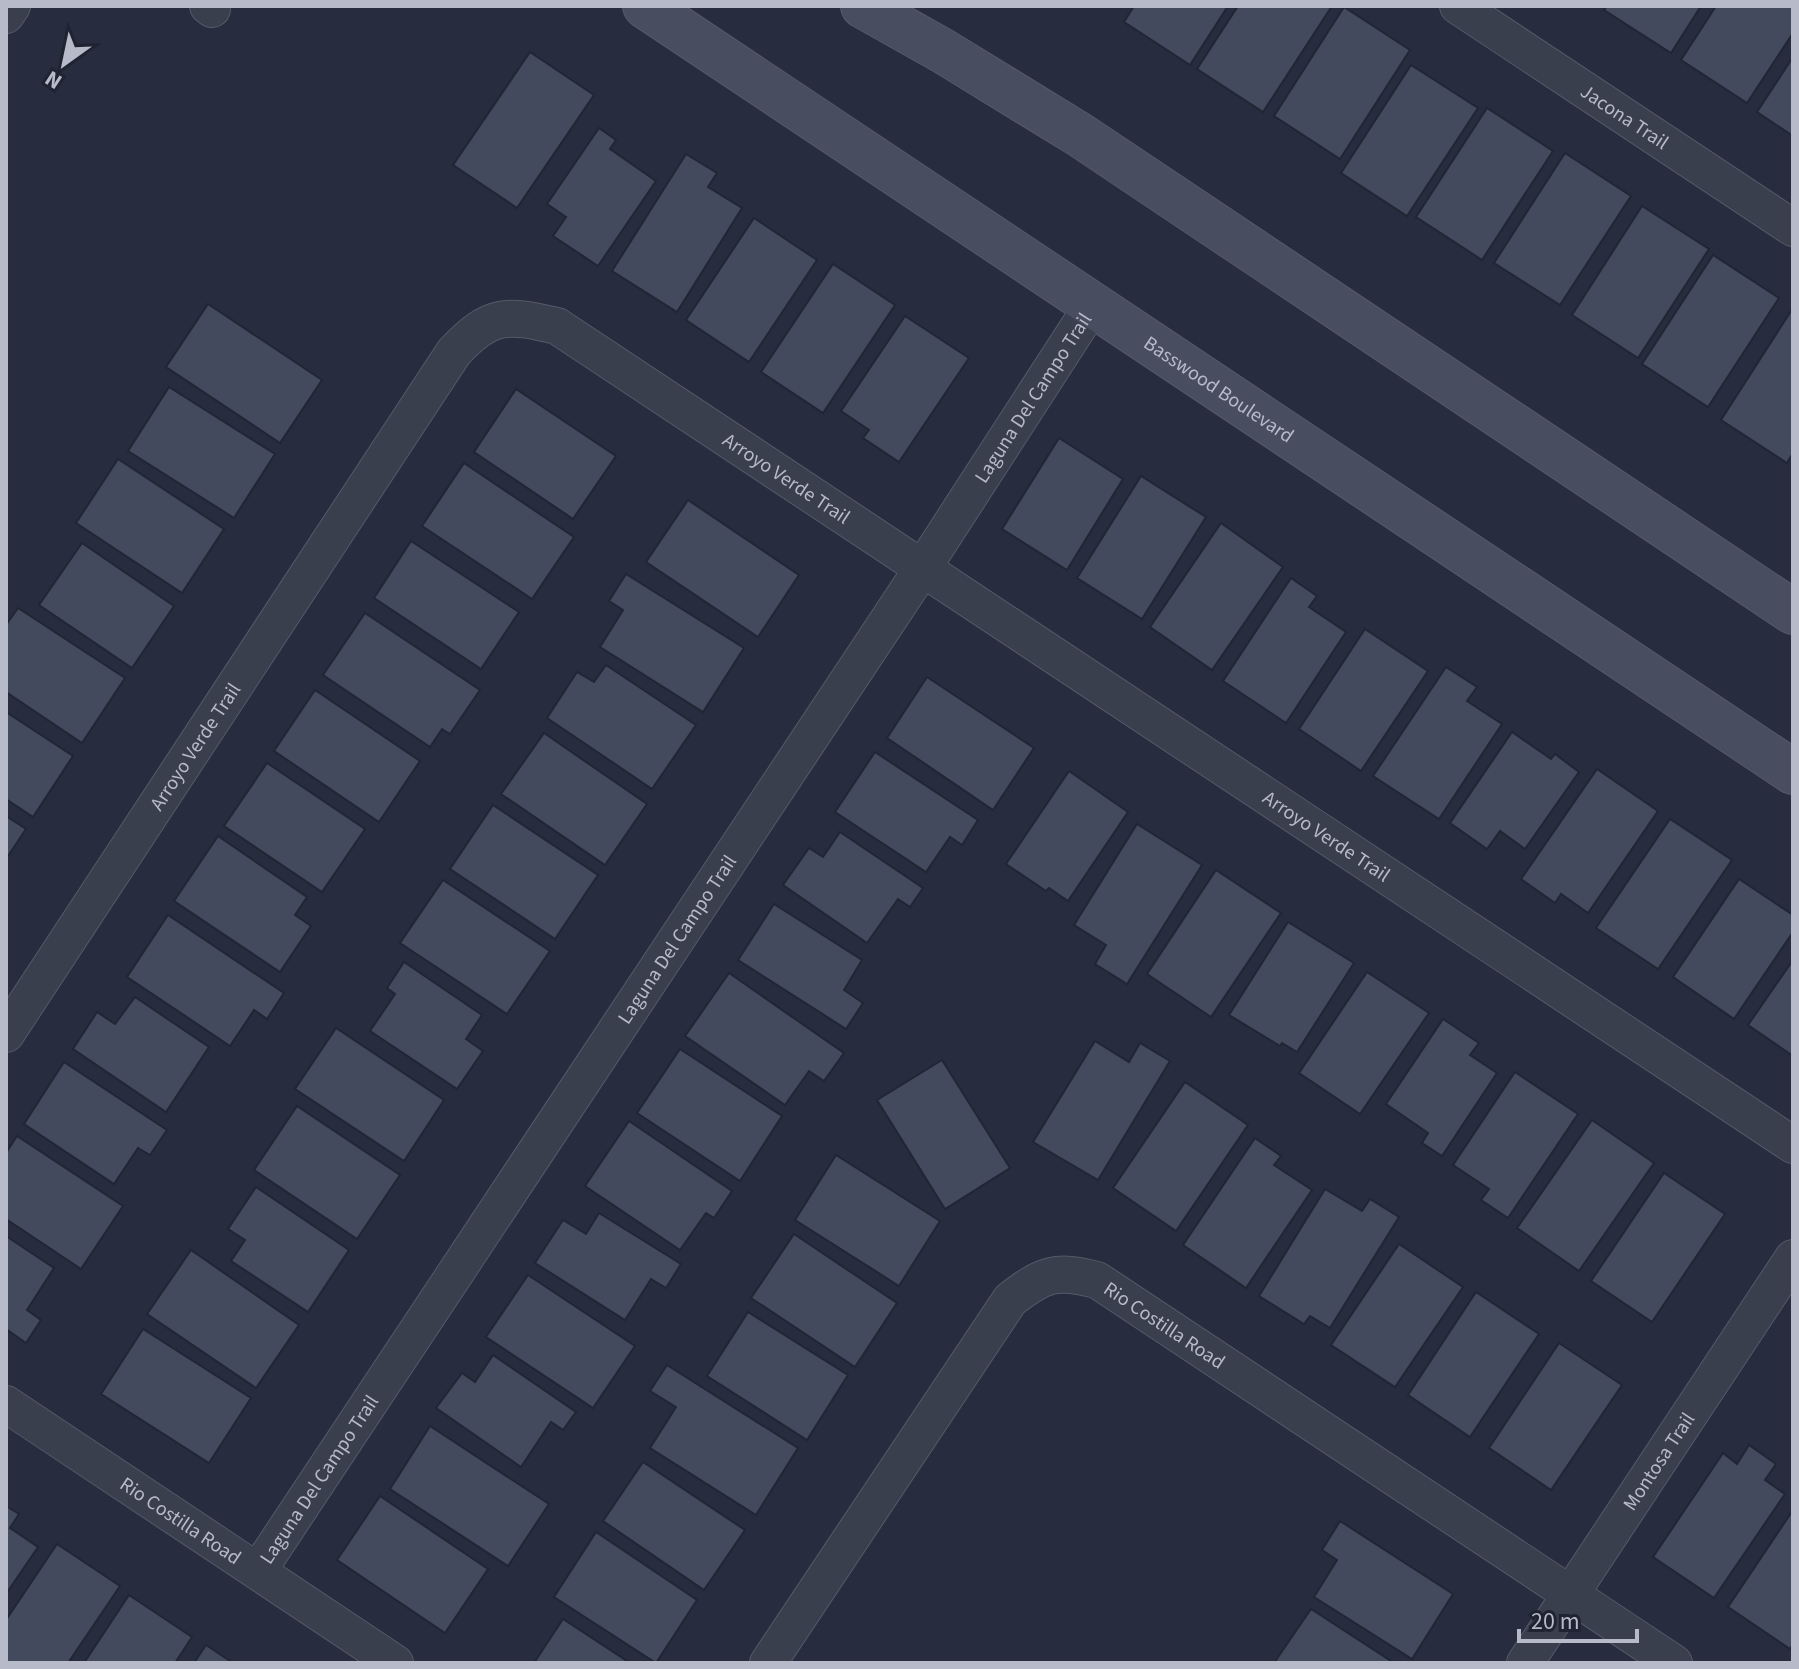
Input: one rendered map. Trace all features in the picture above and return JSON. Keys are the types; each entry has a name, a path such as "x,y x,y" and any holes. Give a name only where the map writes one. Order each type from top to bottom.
{"main road":[{"name":"Basswood Boulevard","path":"645,6 1793,772"},
{"path":"863,6 1080,135 1793,612"}],"street":[{"path":"6,15 12,6"},
{"name":"Jacona Trail","path":"1458,6 1793,228"},
{"name":"Laguna Del Campo Trail","path":"258,1571 922,569 1092,306"},
{"name":"Arroyo Verde Trail","path":"6,1034 454,352 471,334 495,320 523,318 557,326 1793,1145"},
{"name":"Montosa Trail","path":"1525,1663 1793,1258"},
{"name":"Rio Costilla Road","path":"768,1663 1010,1300 1031,1283 1051,1276 1072,1274 1097,1280 1674,1663"},
{"name":"Rio Costilla Road","path":"6,1404 395,1663"}],"building":[{"path":"1134,6 1228,6 1190,65 1124,22"},
{"path":"1238,6 1332,6 1263,112 1197,69"},
{"path":"1607,6 1701,6 1671,53 1604,10"},
{"path":"1716,6 1793,6 1793,33 1747,103 1681,60"},
{"path":"1344,7 1410,50 1340,159 1274,116"},
{"path":"530,52 594,95 517,208 453,165"},
{"path":"1793,57 1793,136 1757,112"},
{"path":"1411,65 1478,108 1407,216 1341,173"},
{"path":"1487,108 1553,151 1482,260 1416,217"},
{"path":"599,128 616,140 610,149 656,181 598,266 553,236 566,217 547,204"},
{"path":"1565,153 1631,196 1560,305 1494,263"},
{"path":"686,154 717,173 708,187 742,208 677,312 612,271"},
{"path":"1642,206 1709,249 1638,358 1572,315"},
{"path":"754,218 817,260 749,362 686,320"},
{"path":"1713,255 1779,298 1708,407 1642,364"},
{"path":"833,264 895,305 823,413 761,372"},
{"path":"208,304 322,380 280,443 166,367"},
{"path":"1791,311 1793,453 1787,463 1721,420"},
{"path":"905,316 969,358 899,462 863,438 869,430 841,411"},
{"path":"169,387 275,454 234,518 128,451"},
{"path":"516,389 616,456 573,519 474,452"},
{"path":"1059,438 1123,479 1067,570 1002,529"},
{"path":"118,459 224,529 182,593 76,523"},
{"path":"464,463 574,537 532,599 422,526"},
{"path":"1141,476 1206,517 1142,619 1077,578"},
{"path":"688,500 799,575 758,637 646,562"},
{"path":"1221,523 1283,567 1212,670 1150,627"},
{"path":"411,541 519,612 481,669 374,598"},
{"path":"82,543 174,606 132,668 39,605"},
{"path":"626,574 744,648 703,712 600,647 623,610 609,601"},
{"path":"1291,578 1317,596 1309,607 1346,632 1286,723 1223,681"},
{"path":"18,608 125,678 82,743 6,692 6,625"},
{"path":"365,613 480,690 450,734 442,729 430,747 323,675"},
{"path":"1365,629 1428,671 1361,771 1299,729"},
{"path":"606,665 696,725 652,789 547,718 577,672 594,682"},
{"path":"1446,667 1477,687 1467,701 1502,724 1439,819 1373,776"},
{"path":"927,677 1034,748 993,810 887,738"},
{"path":"315,690 420,761 379,822 274,751"},
{"path":"6,712 73,756 33,817 6,799"},
{"path":"1512,732 1551,759 1555,754 1579,772 1525,849 1500,831 1487,849 1450,823"},
{"path":"544,733 647,804 605,865 501,794"},
{"path":"875,752 978,820 962,845 950,837 926,872 835,812"},
{"path":"267,763 365,829 322,892 224,826"},
{"path":"1597,769 1658,811 1588,913 1561,894 1555,903 1521,879"},
{"path":"1069,771 1128,812 1068,901 1049,888 1046,891 1006,864"},
{"path":"493,805 598,875 555,939 450,869"},
{"path":"6,816 26,829 6,859"},
{"path":"1670,819 1732,860 1658,969 1596,928"},
{"path":"1137,824 1202,865 1127,984 1095,964 1106,945 1074,925"},
{"path":"840,832 923,888 910,907 898,899 867,943 783,885 809,848 823,857"},
{"path":"218,836 307,897 295,915 311,926 280,972 174,901"},
{"path":"1216,870 1281,913 1211,1017 1147,974"},
{"path":"1739,879 1793,915 1793,932 1734,1019 1673,977"},
{"path":"443,880 550,951 507,1014 400,943"},
{"path":"774,904 862,960 844,990 863,1003 846,1029 738,960"},
{"path":"168,915 284,993 267,1019 254,1010 230,1046 127,977"},
{"path":"1288,922 1354,963 1297,1052 1282,1043 1280,1046 1229,1015"},
{"path":"1793,960 1793,1056 1748,1025"},
{"path":"404,962 482,1015 466,1039 483,1051 457,1089 370,1031 395,994 387,988"},
{"path":"1367,972 1429,1013 1360,1114 1299,1073"},
{"path":"729,973 844,1053 824,1081 809,1071 785,1105 685,1036"},
{"path":"135,997 209,1047 166,1112 73,1049 97,1012 115,1024"},
{"path":"1443,1019 1479,1043 1470,1055 1497,1073 1442,1156 1422,1143 1428,1133 1386,1104"},
{"path":"336,1028 444,1100 404,1161 295,1089"},
{"path":"1095,1041 1129,1062 1140,1043 1170,1061 1098,1180 1033,1142"},
{"path":"680,1049 782,1116 740,1181 637,1113"},
{"path":"942,1060 1010,1168 945,1209 877,1100"},
{"path":"64,1062 167,1130 150,1155 138,1148 114,1184 24,1124"},
{"path":"1515,1072 1578,1114 1508,1218 1481,1200 1489,1189 1453,1165"},
{"path":"1185,1082 1248,1125 1176,1231 1113,1188"},
{"path":"297,1106 400,1175 357,1239 254,1170"},
{"path":"1592,1120 1654,1163 1579,1271 1517,1228"},
{"path":"629,1121 732,1191 714,1218 706,1213 680,1250 585,1186"},
{"path":"17,1136 123,1206 81,1269 6,1219 6,1153"},
{"path":"1255,1138 1281,1156 1274,1165 1312,1190 1246,1288 1183,1245"},
{"path":"836,1155 940,1221 899,1286 795,1220"},
{"path":"1664,1173 1725,1214 1652,1322 1591,1281"},
{"path":"256,1187 349,1250 308,1312 231,1261 245,1240 228,1229"},
{"path":"1325,1189 1362,1211 1370,1199 1399,1217 1330,1328 1310,1316 1304,1324 1259,1296"},
{"path":"599,1213 681,1264 666,1288 651,1279 625,1320 535,1263 563,1220 586,1234"},
{"path":"794,1234 897,1303 855,1367 751,1298"},
{"path":"6,1236 54,1268 27,1310 41,1320 26,1343 6,1329"},
{"path":"1399,1244 1463,1287 1395,1387 1331,1345"},
{"path":"191,1250 299,1325 256,1388 147,1314"},
{"path":"528,1275 635,1346 593,1408 486,1337"},
{"path":"1476,1292 1539,1334 1470,1437 1408,1395"},
{"path":"748,1312 848,1375 807,1440 707,1376"},
{"path":"143,1329 251,1398 209,1463 101,1394"},
{"path":"1559,1343 1622,1385 1551,1490 1489,1448"},
{"path":"493,1355 576,1412 563,1430 551,1422 521,1467 436,1408 462,1373 475,1382"},
{"path":"667,1365 798,1448 756,1515 650,1448 676,1407 650,1391"},
{"path":"430,1426 549,1504 508,1566 390,1489"},
{"path":"1749,1445 1776,1464 1765,1480 1785,1494 1714,1598 1653,1557 1723,1453 1737,1464"},
{"path":"643,1462 745,1530 704,1590 603,1521"},
{"path":"380,1496 488,1569 445,1633 337,1560"},
{"path":"6,1506 19,1514 10,1528 38,1547 6,1594"},
{"path":"1793,1510 1793,1644 1790,1649 1728,1607"},
{"path":"1340,1521 1453,1594 1412,1659 1314,1597 1337,1560 1322,1550"},
{"path":"596,1532 697,1600 656,1663 554,1597"},
{"path":"57,1544 120,1586 68,1663 6,1663 6,1620"},
{"path":"129,1595 192,1637 175,1663 84,1663"},
{"path":"1311,1609 1394,1663 1274,1663"},
{"path":"563,1619 630,1663 534,1663"},
{"path":"206,1645 233,1663 194,1663"}]}
